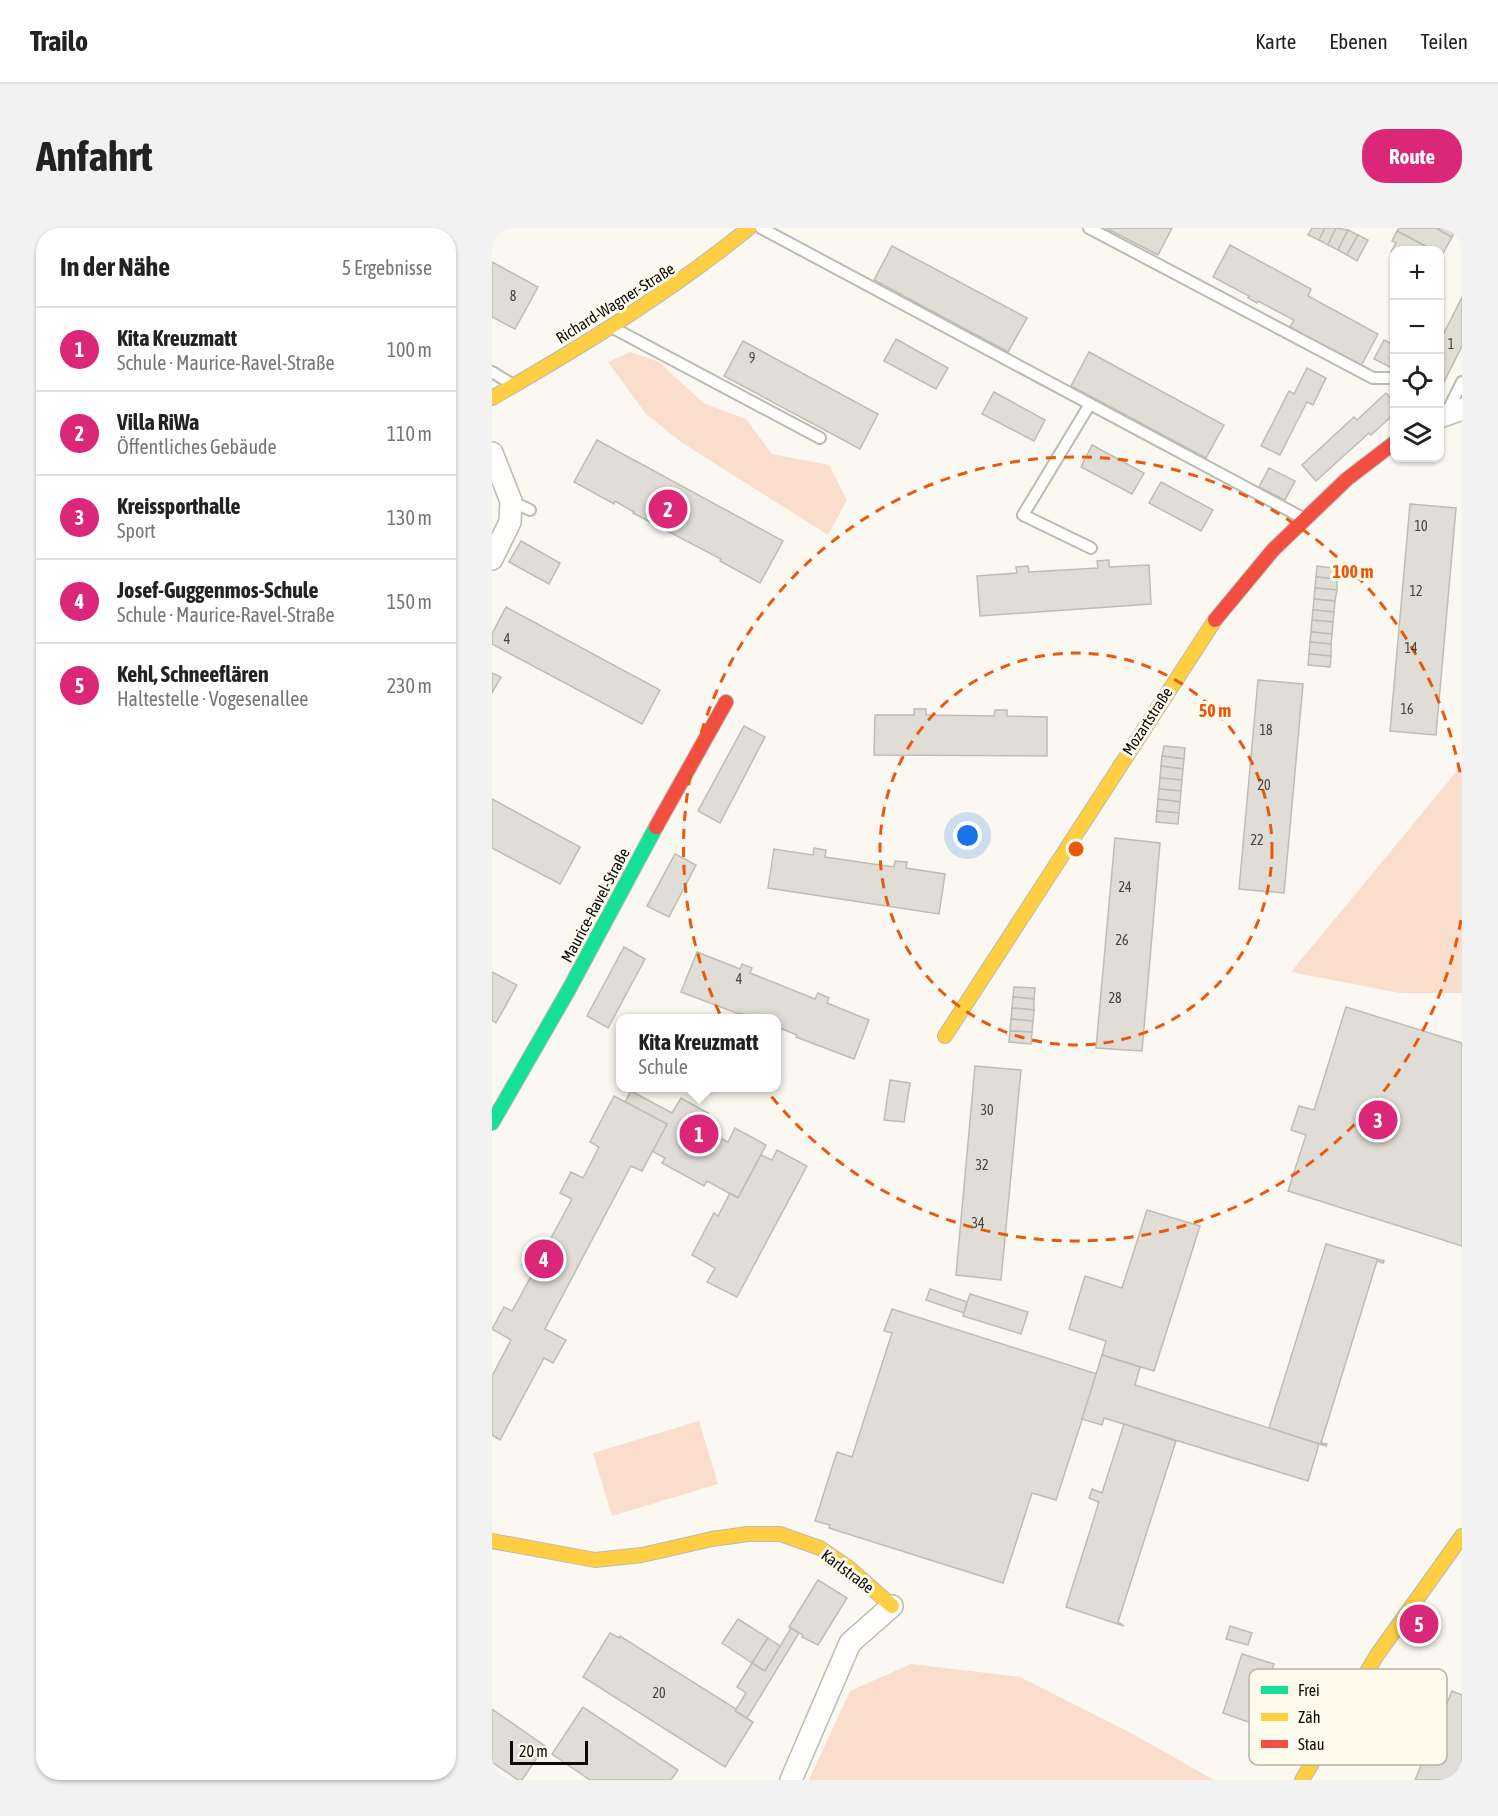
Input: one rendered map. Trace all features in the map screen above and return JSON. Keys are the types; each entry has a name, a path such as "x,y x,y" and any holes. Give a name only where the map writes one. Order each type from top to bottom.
{"street":[{"name":"Richard-Wagner-Straße","path":"492,398 612,327 710,261 749,228"},
{"name":"Mozartstraße","path":"945,1036 1210,624 1273,550 1347,478 1390,447"},
{"path":"492,453 521,506 510,522 492,559"},
{"name":"Maurice-Ravel-Straße","path":"492,1123 568,991 638,859 726,702"},
{"name":"Karlstraße","path":"492,1541 595,1560 642,1555 712,1539 747,1534 780,1534 820,1548 849,1568 892,1606 850,1643 790,1780"},
{"path":"1368,1669 1396,1625 1462,1536"}],"lane":[{"path":"761,228 1305,519"},
{"path":"1089,228 1373,378 1390,378"},
{"path":"612,327 820,438"},
{"path":"492,372 514,386"},
{"path":"1447,411 1462,382"},
{"path":"1090,404 1023,515 1091,548"}],"shaded area":[{"path":"630,352 659,362 703,403 746,419 772,454 829,465 847,500 828,535 681,442 646,414 608,362"},
{"path":"1462,765 1462,993 1400,993 1291,972"},
{"path":"699,1421 718,1484 612,1516 593,1453"},
{"path":"911,1664 1020,1677 1129,1732 1214,1780 809,1780 850,1691"}],"building":[{"path":"1106,228 1172,228 1158,255"},
{"path":"1312,228 1325,228 1319,240 1308,235"},
{"path":"1325,228 1336,228 1328,245 1319,240"},
{"path":"1336,228 1348,230 1338,250 1328,245"},
{"path":"1399,228 1436,228 1452,237 1444,251 1444,246 1425,246 1397,231"},
{"path":"1436,228 1457,228 1452,237"},
{"path":"1348,230 1358,235 1347,255 1338,250"},
{"path":"1397,231 1425,246 1394,246 1396,243 1392,241"},
{"path":"1358,235 1368,240 1357,261 1347,255"},
{"path":"1230,245 1311,289 1308,296 1378,334 1361,366 1330,349 1329,351 1319,346 1321,344 1290,327 1294,320 1258,301 1257,303 1248,298 1249,296 1213,277"},
{"path":"892,246 1027,318 1008,352 874,280"},
{"path":"492,262 538,287 515,329 492,317"},
{"path":"1462,297 1462,346 1444,382 1444,354 1444,333"},
{"path":"896,339 948,368 936,389 884,361"},
{"path":"1384,340 1390,343 1390,367 1374,359"},
{"path":"743,341 878,414 860,449 724,376"},
{"path":"1089,352 1224,425 1206,458 1071,386"},
{"path":"1307,368 1326,378 1313,405 1307,402 1280,455 1261,446 1289,391 1294,394"},
{"path":"994,392 1045,420 1034,441 982,414"},
{"path":"1386,393 1390,398 1390,418 1371,435 1369,433 1316,481 1302,465 1354,417 1357,420"},
{"path":"597,440 783,541 760,583 615,501 614,504 574,482"},
{"path":"1092,445 1144,473 1132,494 1081,467"},
{"path":"1269,468 1295,481 1285,500 1259,487"},
{"path":"1161,482 1213,510 1201,531 1149,503"},
{"path":"1410,504 1456,508 1436,735 1390,731"},
{"path":"521,541 560,563 549,584 509,562"},
{"path":"1109,560 1109,567 1149,565 1151,604 980,616 977,576 1017,573 1016,567 1028,566 1029,572 1098,568 1097,561"},
{"path":"1317,566 1339,569 1337,579 1316,577"},
{"path":"1316,577 1337,579 1337,590 1315,588"},
{"path":"1315,588 1337,590 1335,601 1314,599"},
{"path":"1314,599 1335,601 1334,612 1313,610"},
{"path":"506,607 660,690 642,724 492,644 492,634"},
{"path":"1313,610 1334,612 1333,622 1312,620"},
{"path":"1312,620 1333,622 1332,634 1311,632"},
{"path":"1311,632 1332,634 1331,644 1310,642"},
{"path":"1310,642 1331,644 1331,656 1309,654"},
{"path":"1309,654 1331,656 1330,667 1308,665"},
{"path":"492,673 501,677 492,693"},
{"path":"1258,680 1303,684 1284,893 1239,889"},
{"path":"914,709 926,709 926,715 994,716 995,710 1007,710 1007,716 1047,717 1047,756 874,755 875,715 914,715"},
{"path":"744,726 765,737 720,823 698,811"},
{"path":"1164,746 1185,748 1184,759 1162,756"},
{"path":"1162,756 1184,759 1183,769 1161,766"},
{"path":"1161,766 1183,769 1182,780 1160,778"},
{"path":"1160,778 1182,780 1181,791 1159,789"},
{"path":"1159,789 1181,791 1180,802 1158,799"},
{"path":"492,799 580,847 560,884 492,848"},
{"path":"1158,799 1180,802 1179,813 1157,811"},
{"path":"1157,811 1179,813 1178,824 1156,822"},
{"path":"1115,838 1160,843 1142,1051 1096,1048"},
{"path":"814,848 826,850 825,857 894,867 895,861 907,862 906,868 945,874 939,914 768,888 774,849 813,855"},
{"path":"675,854 696,865 669,917 647,906"},
{"path":"624,947 645,959 608,1028 587,1016"},
{"path":"697,952 740,969 742,964 752,968 750,973 815,999 818,993 829,998 827,1003 869,1020 854,1059 796,1037 797,1035 781,1029 781,1014 739,1014 681,992"},
{"path":"492,972 517,985 496,1023 492,1020"},
{"path":"1014,987 1035,988 1034,999 1013,997"},
{"path":"1013,997 1034,999 1034,1010 1012,1008"},
{"path":"1346,1007 1462,1043 1462,1246 1288,1191 1306,1135 1291,1130 1299,1106 1314,1110"},
{"path":"1012,1008 1034,1010 1033,1021 1011,1019"},
{"path":"1011,1019 1033,1021 1032,1032 1010,1031"},
{"path":"1010,1031 1032,1032 1031,1044 1009,1042"},
{"path":"975,1066 1021,1070 1001,1280 956,1275"},
{"path":"890,1080 910,1083 904,1122 884,1120"},
{"path":"630,1092 633,1092 672,1113 681,1098 708,1113 700,1128 728,1142 735,1128 766,1145 738,1198 707,1181 704,1186 662,1163 665,1158 652,1151 667,1124 625,1102"},
{"path":"614,1096 667,1124 642,1171 631,1166 545,1329 566,1340 553,1363 544,1358 500,1440 492,1435 492,1376 511,1340 492,1329 504,1307 512,1311 534,1271 522,1265 533,1243 545,1249 572,1199 560,1193 571,1172 583,1178 599,1147 590,1142"},
{"path":"777,1150 807,1166 737,1297 707,1282 715,1268 692,1255 714,1213 718,1216 730,1193 738,1198 761,1155 772,1160"},
{"path":"1147,1210 1200,1226 1154,1371 1102,1355 1106,1341 1069,1329 1085,1276 1122,1288"},
{"path":"1326,1244 1384,1261 1383,1263 1377,1261 1321,1443 1327,1444 1326,1446 1269,1428"},
{"path":"930,1289 967,1302 964,1313 926,1300"},
{"path":"970,1294 1028,1312 1021,1334 963,1316"},
{"path":"892,1309 1097,1374 1056,1500 1032,1493 1003,1583 829,1528 830,1525 815,1521 837,1452 852,1457 892,1333 884,1331"},
{"path":"1102,1355 1140,1367 1135,1385 1319,1444 1308,1481 1104,1418 1102,1425 1082,1419"},
{"path":"1124,1424 1176,1441 1118,1622 1124,1626 1066,1607 1099,1502 1089,1498 1092,1489 1102,1493"},
{"path":"818,1580 847,1598 818,1645 789,1627"},
{"path":"738,1619 768,1638 752,1663 722,1643"},
{"path":"1230,1626 1252,1633 1248,1645 1226,1639"},
{"path":"791,1628 799,1633 747,1718 735,1711 746,1693 737,1687 752,1663 765,1671"},
{"path":"610,1633 619,1638 620,1636 753,1722 725,1767 583,1677"},
{"path":"768,1638 780,1646 765,1671 752,1663"},
{"path":"1242,1654 1274,1664 1272,1669 1249,1669 1249,1722 1223,1713"},
{"path":"1452,1691 1462,1695 1462,1780 1415,1780 1421,1765 1447,1765 1447,1703"},
{"path":"583,1707 678,1770 671,1780 590,1780 552,1754"},
{"path":"492,1709 545,1746 522,1780 518,1780 492,1762"}],"traffic: fast":[{"path":"492,1123 568,991 656,827"}],"traffic: slow":[{"path":"492,398 656,297 749,228"},
{"path":"945,1036 1215,620"},
{"path":"492,1541 595,1560 642,1555 712,1539 748,1534 780,1534 820,1548 849,1568 892,1606"},
{"path":"1369,1669 1462,1536"},
{"path":"1302,1780 1311,1765"}],"traffic: jam":[{"path":"1215,620 1273,550 1347,479 1390,446"},
{"path":"656,827 726,702"}],"place":[{"name":"Villa RiWa","path":"668,509"},
{"name":"Kreissporthalle","path":"1378,1120"},
{"name":"Kita Kreuzmatt","path":"699,1134"},
{"name":"Josef-Guggenmos-Schule","path":"544,1259"},
{"name":"Kehl, Schneeflären","path":"1419,1624"}]}
